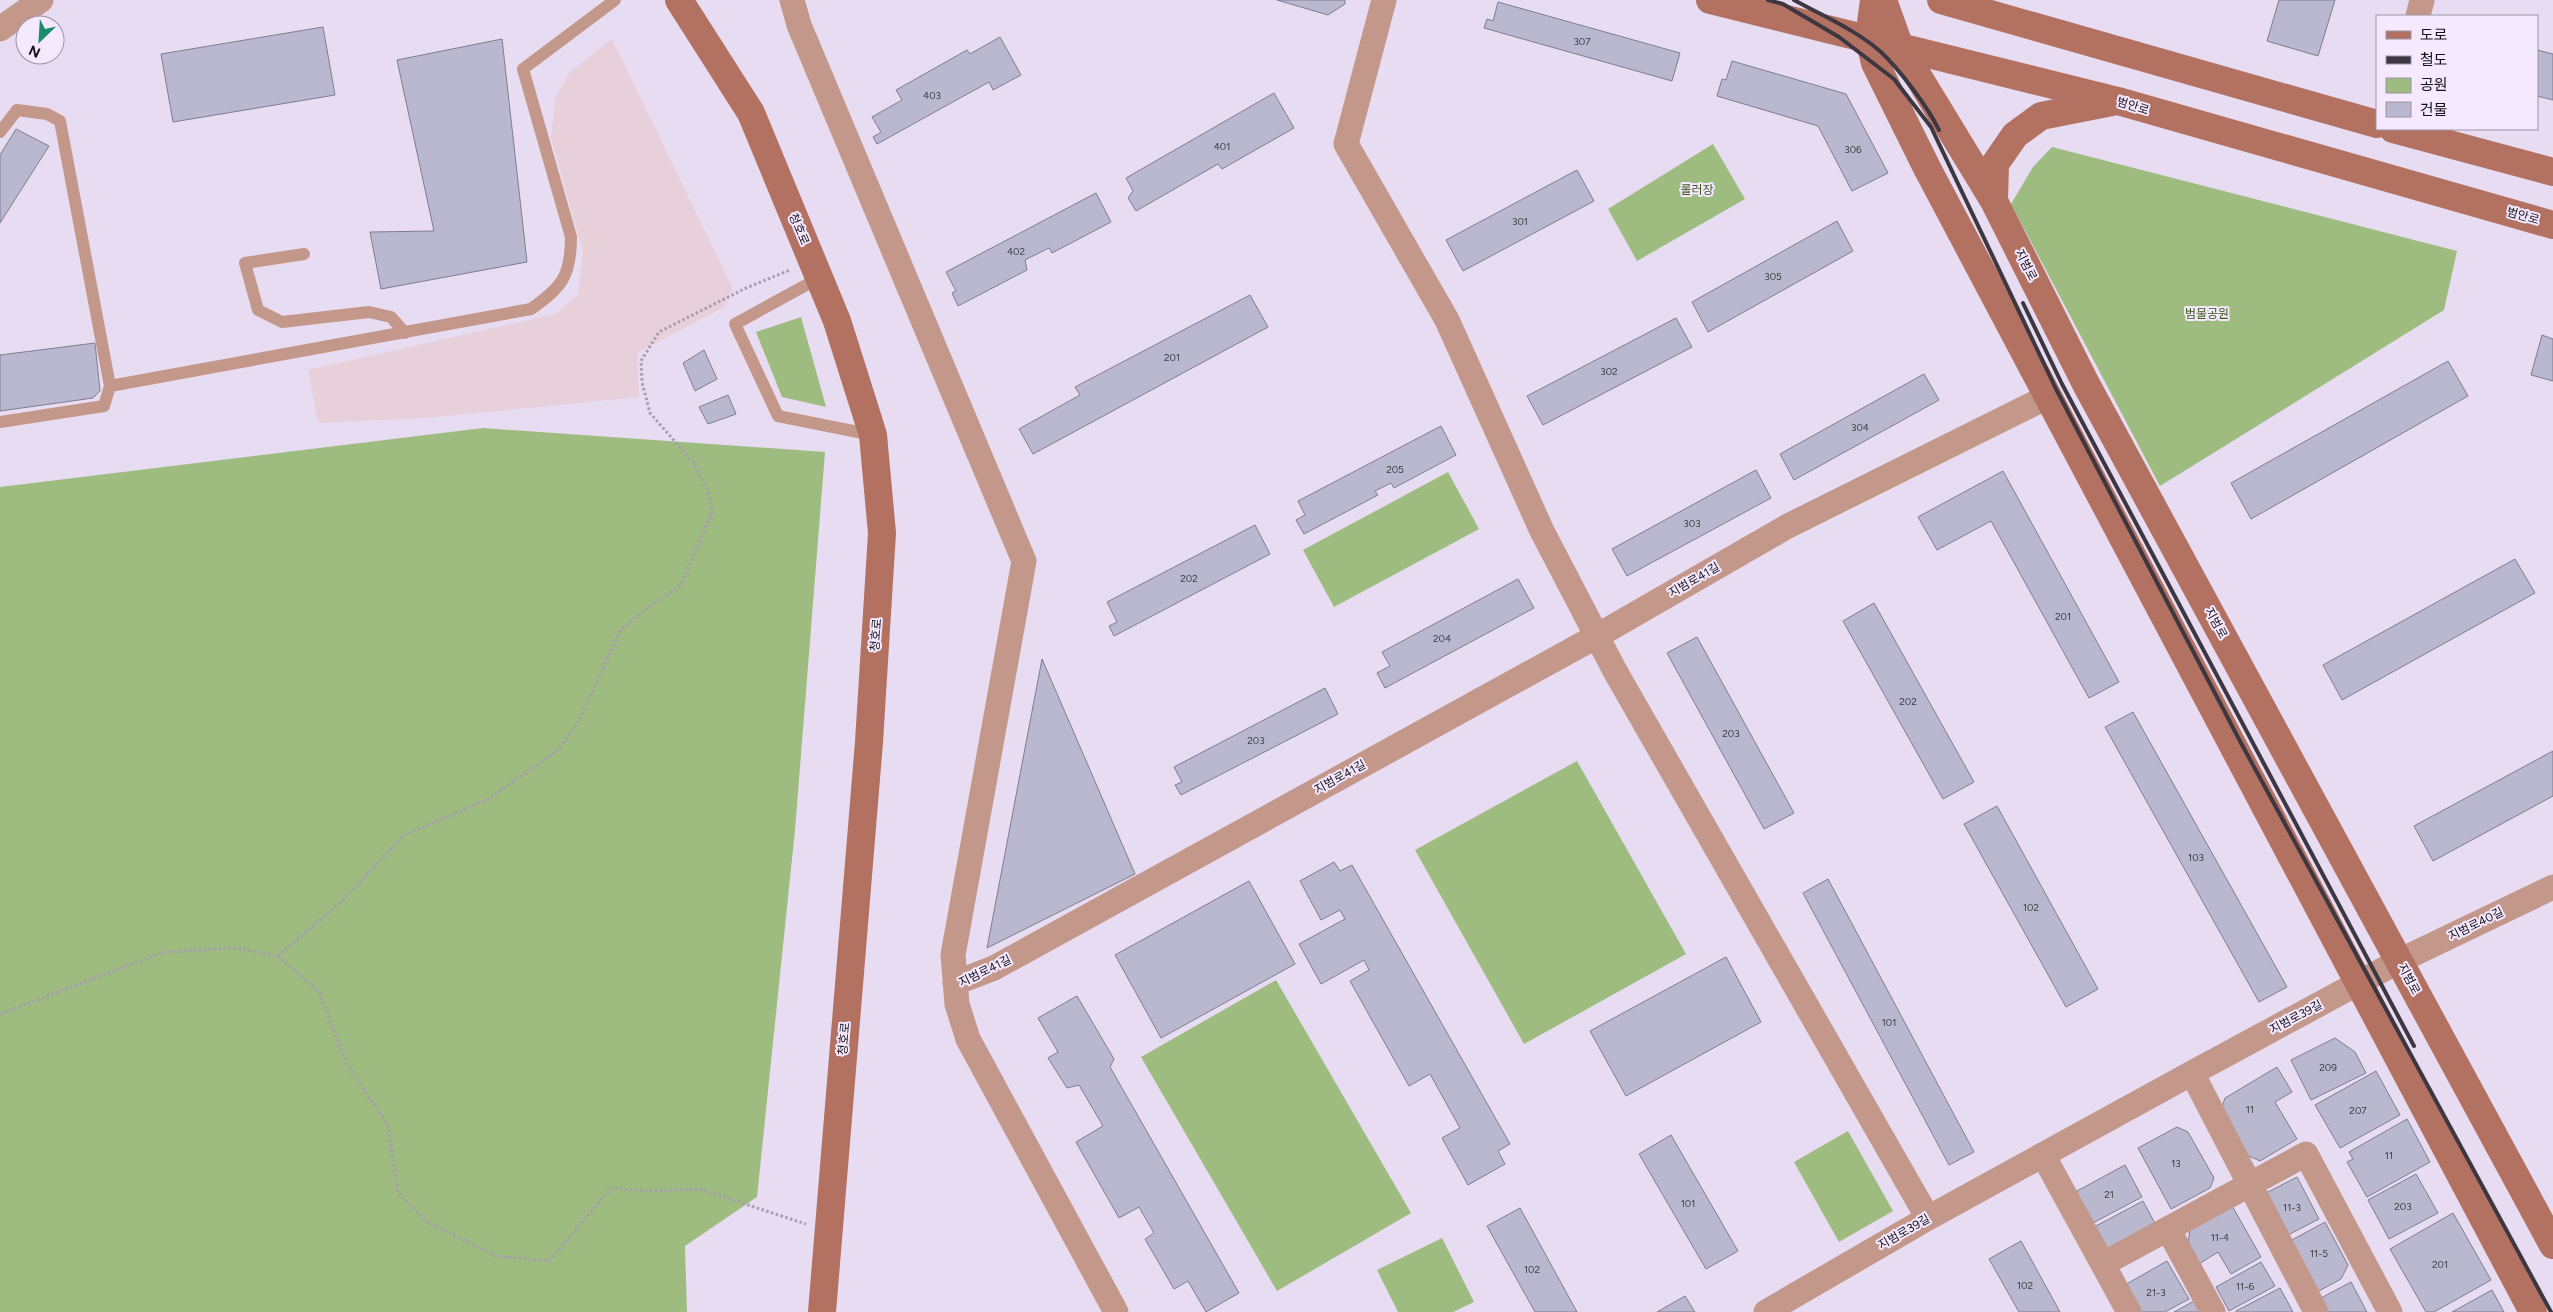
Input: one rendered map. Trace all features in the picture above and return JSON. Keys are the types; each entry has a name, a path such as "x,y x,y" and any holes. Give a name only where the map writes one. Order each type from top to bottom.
{"main road":[{"name":"청호로","path":"679,0 751,113 837,322 873,435 882,533 868,752 822,1312"},
{"name":"범안로","path":"1710,0 2118,101 2553,225"},
{"path":"1874,0 1869,38 1875,63 1898,110 2533,1312"},
{"name":"지범로","path":"1883,0 1898,45 1994,201 2086,384 2553,1245"},
{"path":"1940,0 2376,124"},
{"path":"1994,201 1995,164 2015,135 2041,116 2118,101"},
{"path":"2397,130 2553,172"}],"street":[{"path":"0,29 41,0"},
{"path":"792,0 800,25 1024,561 953,955 955,983"},
{"path":"1384,0 1346,144 1447,320 1542,531 1615,671 1928,1218"},
{"path":"2418,15 2422,0"},
{"name":"지범로41길","path":"1116,1312 968,1039 957,1004 955,983 994,968 1597,636 1788,526 2049,396"},
{"name":"지범로40길","path":"2399,961 2553,887"},
{"name":"지범로39길","path":"1766,1312 1928,1218 2399,961"},
{"path":"2192,1073 2316,1312"},
{"path":"2103,1264 2306,1154 2390,1312"},
{"path":"2043,1155 2129,1312"},
{"path":"2168,1229 2213,1312"}],"lane":[{"path":"110,386 531,309 551,295 564,279 571,260 571,237 524,69 615,0"},
{"path":"0,132 17,110 46,114 60,121 110,386 104,406 0,422"},
{"path":"304,254 245,263 258,310 282,322 369,312 392,317 405,333"},
{"path":"816,270 735,324 778,416 873,435"}],"path":[{"path":"278,956 342,901 403,836 488,799 556,752 572,730 620,631 646,609 681,585 712,512 707,488 693,462 650,413 642,382 641,362 659,332 746,288 816,270"},
{"path":"0,1014 164,952 235,948 278,956 319,992 346,1065 388,1125 398,1193 427,1222 478,1248 496,1256 549,1261 611,1188 646,1191 699,1189 828,1231"}],"shaded area":[{"path":"612,39 732,287 726,306 637,353 639,397 426,418 318,423 308,370 555,314 578,295 583,253 551,138 555,100 569,73"}],"green space":[{"name":"롤러장","path":"1713,144 1745,199 1637,261 1608,209"},
{"name":"범물공원","path":"2052,147 2457,251 2444,310 2160,486 2011,204 2033,167"},
{"path":"801,317 826,407 782,397 756,332"},
{"path":"483,428 825,452 795,830 757,1197 685,1246 687,1312 0,1312 0,487"},
{"path":"1448,472 1479,529 1334,607 1303,550"},
{"path":"1577,761 1686,954 1524,1044 1415,850"},
{"path":"1276,980 1411,1213 1277,1291 1141,1057"},
{"path":"1848,1131 1893,1211 1839,1242 1794,1162"},
{"path":"1442,1238 1474,1302 1453,1312 1398,1312 1377,1270"}],"building":[{"path":"1277,0 1345,0 1345,4 1328,15"},
{"path":"2279,0 2335,0 2318,56 2267,41"},
{"path":"1498,2 1680,53 1672,81 1484,28 1487,19 1493,21"},
{"path":"323,27 335,95 173,122 161,54"},
{"path":"1000,37 1021,75 993,90 989,82 877,144 873,137 881,132 872,117 902,100 896,90 967,50 970,54"},
{"path":"502,39 527,262 381,289 370,232 434,231 397,60"},
{"path":"2538,50 2553,54 2553,100 2538,96"},
{"path":"1732,61 1846,94 1888,173 1852,191 1818,126 1717,96 1722,79 1726,80"},
{"path":"1274,93 1294,128 1222,169 1218,164 1136,211 1128,198 1133,191 1126,178"},
{"path":"16,129 49,146 0,223 0,155"},
{"path":"1577,170 1594,201 1463,271 1446,240"},
{"path":"1096,193 1111,222 1052,253 1049,248 1025,260 1027,270 958,306 952,293 956,291 946,272"},
{"path":"1837,221 1853,251 1708,332 1692,302"},
{"path":"1250,295 1268,327 1033,454 1019,429 1080,395 1075,387"},
{"path":"1676,318 1692,347 1543,425 1527,396"},
{"path":"2542,335 2553,339 2553,381 2531,375"},
{"path":"95,343 100,391 93,398 0,411 0,355"},
{"path":"704,350 717,379 695,391 683,363"},
{"path":"2448,361 2468,396 2251,519 2231,483"},
{"path":"1924,374 1939,400 1794,480 1780,454"},
{"path":"728,395 736,414 708,424 699,407"},
{"path":"1441,426 1456,455 1394,488 1391,483 1375,491 1378,495 1304,534 1296,520 1305,515 1298,501"},
{"path":"1756,470 1771,498 1627,576 1612,549"},
{"path":"2003,471 2119,682 2089,698 1991,521 1937,550 1918,517"},
{"path":"1255,525 1270,554 1114,636 1109,626 1117,622 1107,602"},
{"path":"2515,559 2535,593 2342,700 2323,665"},
{"path":"1518,579 1534,608 1385,688 1377,673 1390,666 1382,652"},
{"path":"1874,603 1974,782 1943,799 1843,621"},
{"path":"1697,637 1794,813 1764,829 1667,653"},
{"path":"1042,659 1135,874 987,948"},
{"path":"1325,688 1338,714 1181,795 1175,785 1182,782 1174,767"},
{"path":"2133,712 2287,987 2259,1002 2105,727"},
{"path":"2553,751 2553,796 2433,861 2414,826"},
{"path":"1997,806 2098,989 2066,1007 1964,824"},
{"path":"1334,862 1340,871 1352,865 1510,1144 1498,1151 1505,1164 1468,1185 1442,1138 1460,1128 1430,1074 1409,1086 1350,981 1369,970 1364,960 1321,984 1299,944 1345,919 1340,910 1321,920 1300,881"},
{"path":"1828,879 1974,1152 1949,1165 1803,893"},
{"path":"1249,881 1295,964 1161,1038 1115,955"},
{"path":"1726,957 1761,1022 1626,1096 1590,1031"},
{"path":"1077,996 1114,1059 1110,1067 1239,1293 1206,1312 1188,1281 1174,1289 1145,1239 1154,1233 1139,1207 1119,1218 1076,1142 1103,1126 1079,1085 1067,1088 1048,1058 1058,1052 1038,1018"},
{"path":"2335,1038 2355,1052 2366,1073 2311,1100 2291,1060"},
{"path":"2277,1067 2292,1092 2275,1102 2297,1139 2260,1161 2242,1153 2219,1115 2225,1098"},
{"path":"2376,1071 2400,1115 2340,1148 2315,1105"},
{"path":"2407,1119 2430,1162 2367,1197 2347,1162 2353,1159 2349,1152"},
{"path":"2177,1127 2188,1132 2214,1178 2210,1188 2171,1209 2138,1148"},
{"path":"1671,1135 1738,1251 1706,1269 1639,1154"},
{"path":"2125,1165 2142,1197 2091,1224 2078,1200 2077,1191"},
{"path":"2416,1174 2438,1213 2389,1239 2368,1200"},
{"path":"2297,1177 2319,1219 2286,1236 2264,1194"},
{"path":"2143,1201 2158,1229 2115,1252 2102,1246 2092,1228"},
{"path":"2231,1204 2261,1257 2231,1274 2218,1252 2199,1264 2188,1246 2190,1227"},
{"path":"1520,1208 1577,1312 1535,1312 1487,1226"},
{"path":"2453,1213 2491,1280 2434,1312 2426,1312 2390,1249"},
{"path":"2325,1222 2348,1265 2341,1279 2317,1292 2290,1241"},
{"path":"2021,1241 2060,1312 2019,1312 1989,1259"},
{"path":"2167,1261 2189,1299 2165,1312 2137,1312 2123,1286"},
{"path":"2261,1262 2275,1286 2229,1311 2216,1287"},
{"path":"2351,1282 2367,1312 2328,1312 2321,1298"},
{"path":"2280,1288 2293,1312 2236,1312 2236,1311"},
{"path":"2492,1290 2504,1312 2452,1312"},
{"path":"1685,1296 1695,1312 1657,1312"},
{"path":"2194,1301 2200,1312 2174,1312"}],"railway":[{"path":"1768,0 1783,4 1839,37 1894,79 1931,127 2056,389 2241,743 2551,1312"},
{"path":"1794,0 1850,30 1881,52 1913,89 1939,130"},
{"path":"2023,303 2062,384 2414,1046"}]}
